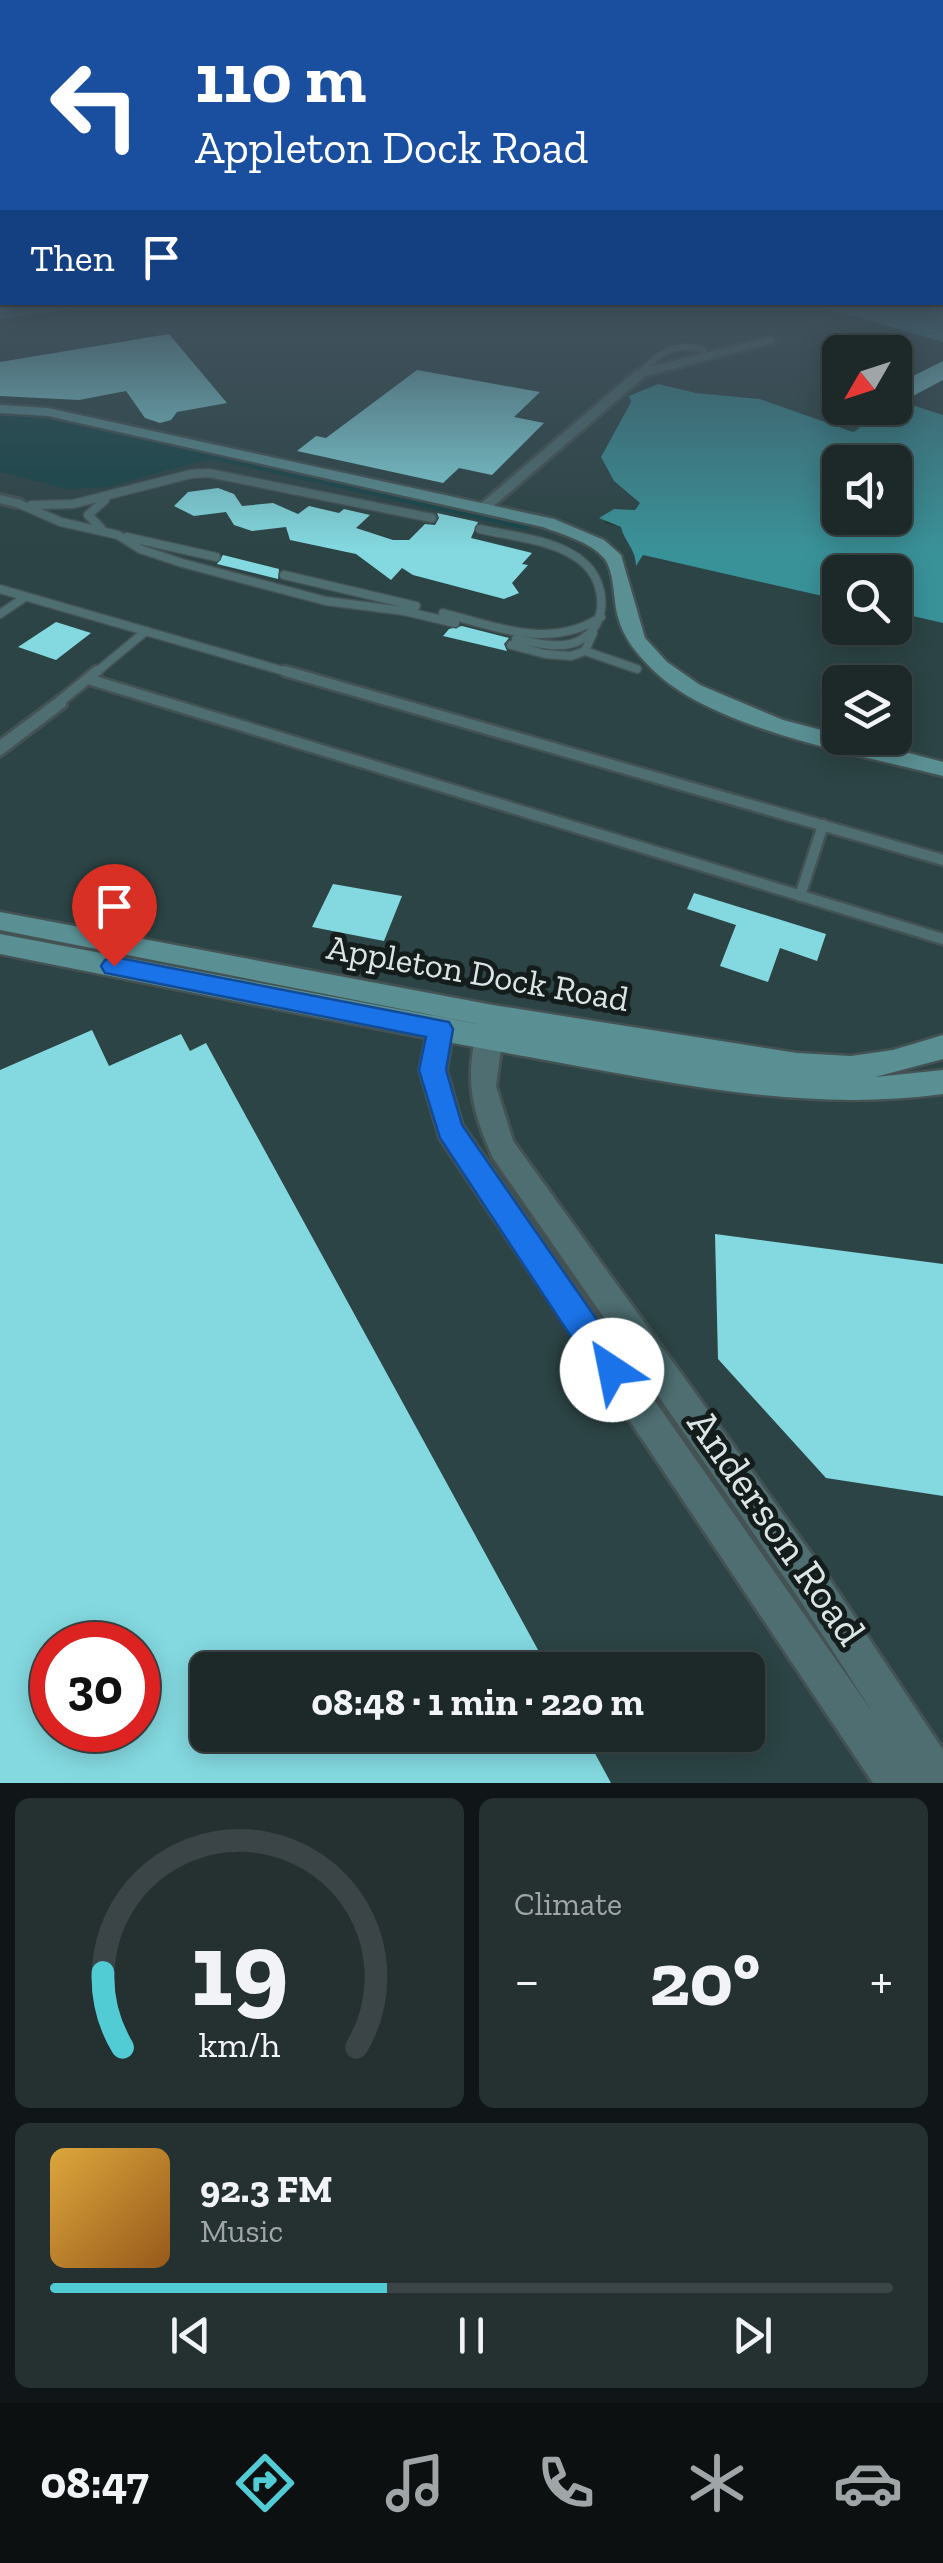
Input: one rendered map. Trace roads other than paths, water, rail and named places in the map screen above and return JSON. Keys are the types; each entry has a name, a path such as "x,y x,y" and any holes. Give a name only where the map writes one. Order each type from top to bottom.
{"street":[{"path":"484,507 628,384"},
{"path":"0,409 48,412 548,523 598,544 615,559 626,618 648,657 670,678 698,695 814,734"},
{"path":"0,499 17,503"},
{"path":"626,618 621,633 624,650 637,669 659,688 696,706 943,769"},
{"path":"0,750 60,702"},
{"name":"Appleton Dock Road","path":"0,921 443,1018"},
{"name":"Appleton Dock Road","path":"0,944 443,1018 760,1086 863,1093 943,1082"},
{"name":"Anderson Road","path":"443,1018 432,1070 450,1130 897,1783"},
{"name":"Appleton Dock Road","path":"490,1027 797,1066 865,1066 943,1047"},
{"name":"Anderson Road","path":"490,1027 480,1087 503,1149 813,1588 941,1783"}],"lane":[{"path":"17,503 43,508 209,473 432,518"},
{"path":"120,492 96,504 88,515 93,524 140,549 326,601 452,626"},
{"path":"17,503 61,522 213,559"},
{"path":"480,529 554,548 584,562 601,590 601,617 585,651"},
{"path":"281,577 534,635 563,636 586,630 601,617"},
{"path":"0,589 943,860"},
{"path":"0,614 26,596"},
{"path":"60,702 146,631"},
{"path":"593,634 571,644 513,642 545,654 570,656 585,651 637,669"},
{"path":"88,679 943,939"},
{"path":"800,896 824,826"}]}
